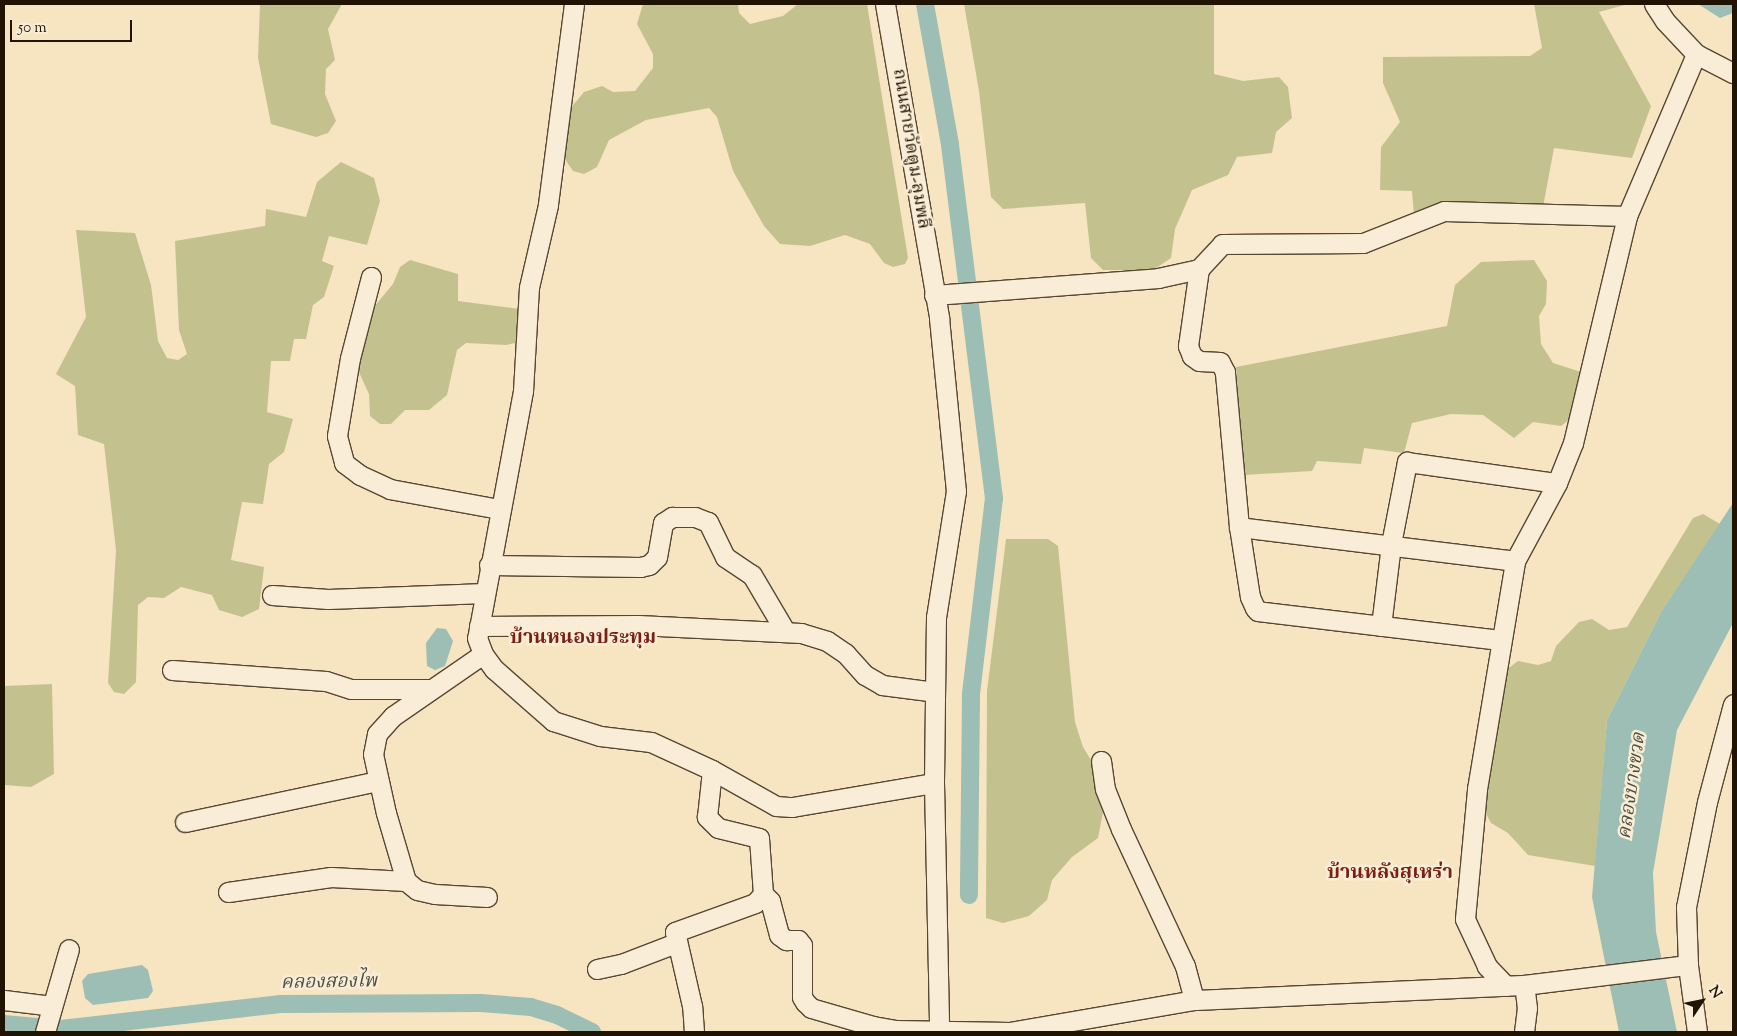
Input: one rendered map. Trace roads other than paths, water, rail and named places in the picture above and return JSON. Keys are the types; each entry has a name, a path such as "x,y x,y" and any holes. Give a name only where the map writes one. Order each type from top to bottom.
{"street":[{"path":"574,4 548,205 530,286 523,391 499,509 477,638 483,654 494,669 553,721 600,736 652,742 712,770 760,799 776,806 792,808 934,783"},
{"name":"ถนนสายวัดตูม-ลุมพลี","path":"885,4 940,294 956,491 936,617 934,783 939,1031"},
{"path":"1654,4 1696,54 1733,73"},
{"path":"1524,1032 1527,1008 1515,986 1487,966 1465,920 1477,789 1500,640 1515,561 1557,483 1573,443 1627,216 1696,54"},
{"path":"940,294 1158,278 1199,268 1222,244 1363,243 1444,211 1627,216"},
{"path":"1199,268 1188,346 1192,356 1199,361 1220,362 1225,372 1239,527 1250,597 1258,611 1500,640"},
{"path":"371,278 350,358 337,436 344,463 360,475 390,489 499,509"},
{"path":"1381,626 1391,544 1407,462 1557,483"},
{"path":"489,565 640,567 649,564 656,557 662,523 672,517 695,517 708,522 725,557 752,575 785,631"},
{"path":"1239,527 1391,544 1515,561"},
{"path":"272,596 328,599 485,593"},
{"path":"479,626 638,625 785,631 827,641 845,653 865,675 882,685 935,692"},
{"path":"483,654 393,716 377,734 373,754 378,781 406,881 417,890 435,894 486,897"},
{"path":"172,670 326,681 351,689 431,689"},
{"path":"1697,1032 1683,966 1686,907 1707,802 1733,704"},
{"path":"1102,761 1108,797 1186,966 1194,1000"},
{"path":"712,770 707,817 718,828 759,838 763,894 770,901 779,935 786,940 798,940 802,945 802,997 805,1002 812,1008 873,1029 1009,1032 1080,1026 1194,1000 1515,986 1683,966"},
{"path":"185,822 378,781"},
{"path":"228,892 332,878 406,881"},
{"path":"694,1032 692,1006 676,943 677,929 755,903 763,894"},
{"path":"597,969 621,964 676,943"},
{"path":"46,1032 68,949"},
{"path":"4,1000 52,1006"}],"water":[{"path":"1698,4 1733,4 1733,13 1720,18"},
{"name":"คลองบางขวด","path":"1733,503 1733,623 1677,730 1653,873 1656,932 1677,1032 1619,1032 1592,897 1607,720 1661,612"},
{"path":"437,628 446,629 453,641 445,666 435,670 427,666 426,643"},
{"path":"142,965 148,970 153,991 148,998 93,1005 85,998 82,981 88,974"}],"waterway":[{"path":"925,4 950,145 994,498 971,695 969,895"},
{"name":"คลองสองไพ","path":"61,1029 281,1004 481,1003 531,1007 557,1015 592,1032"},
{"name":"คลองสองไพ","path":"4,1024 37,1027"}],"district":[{"name":"บ้านหนองประทุม","path":"583,638"},
{"name":"บ้านหลังสุเหร่า","path":"1390,873"}]}
